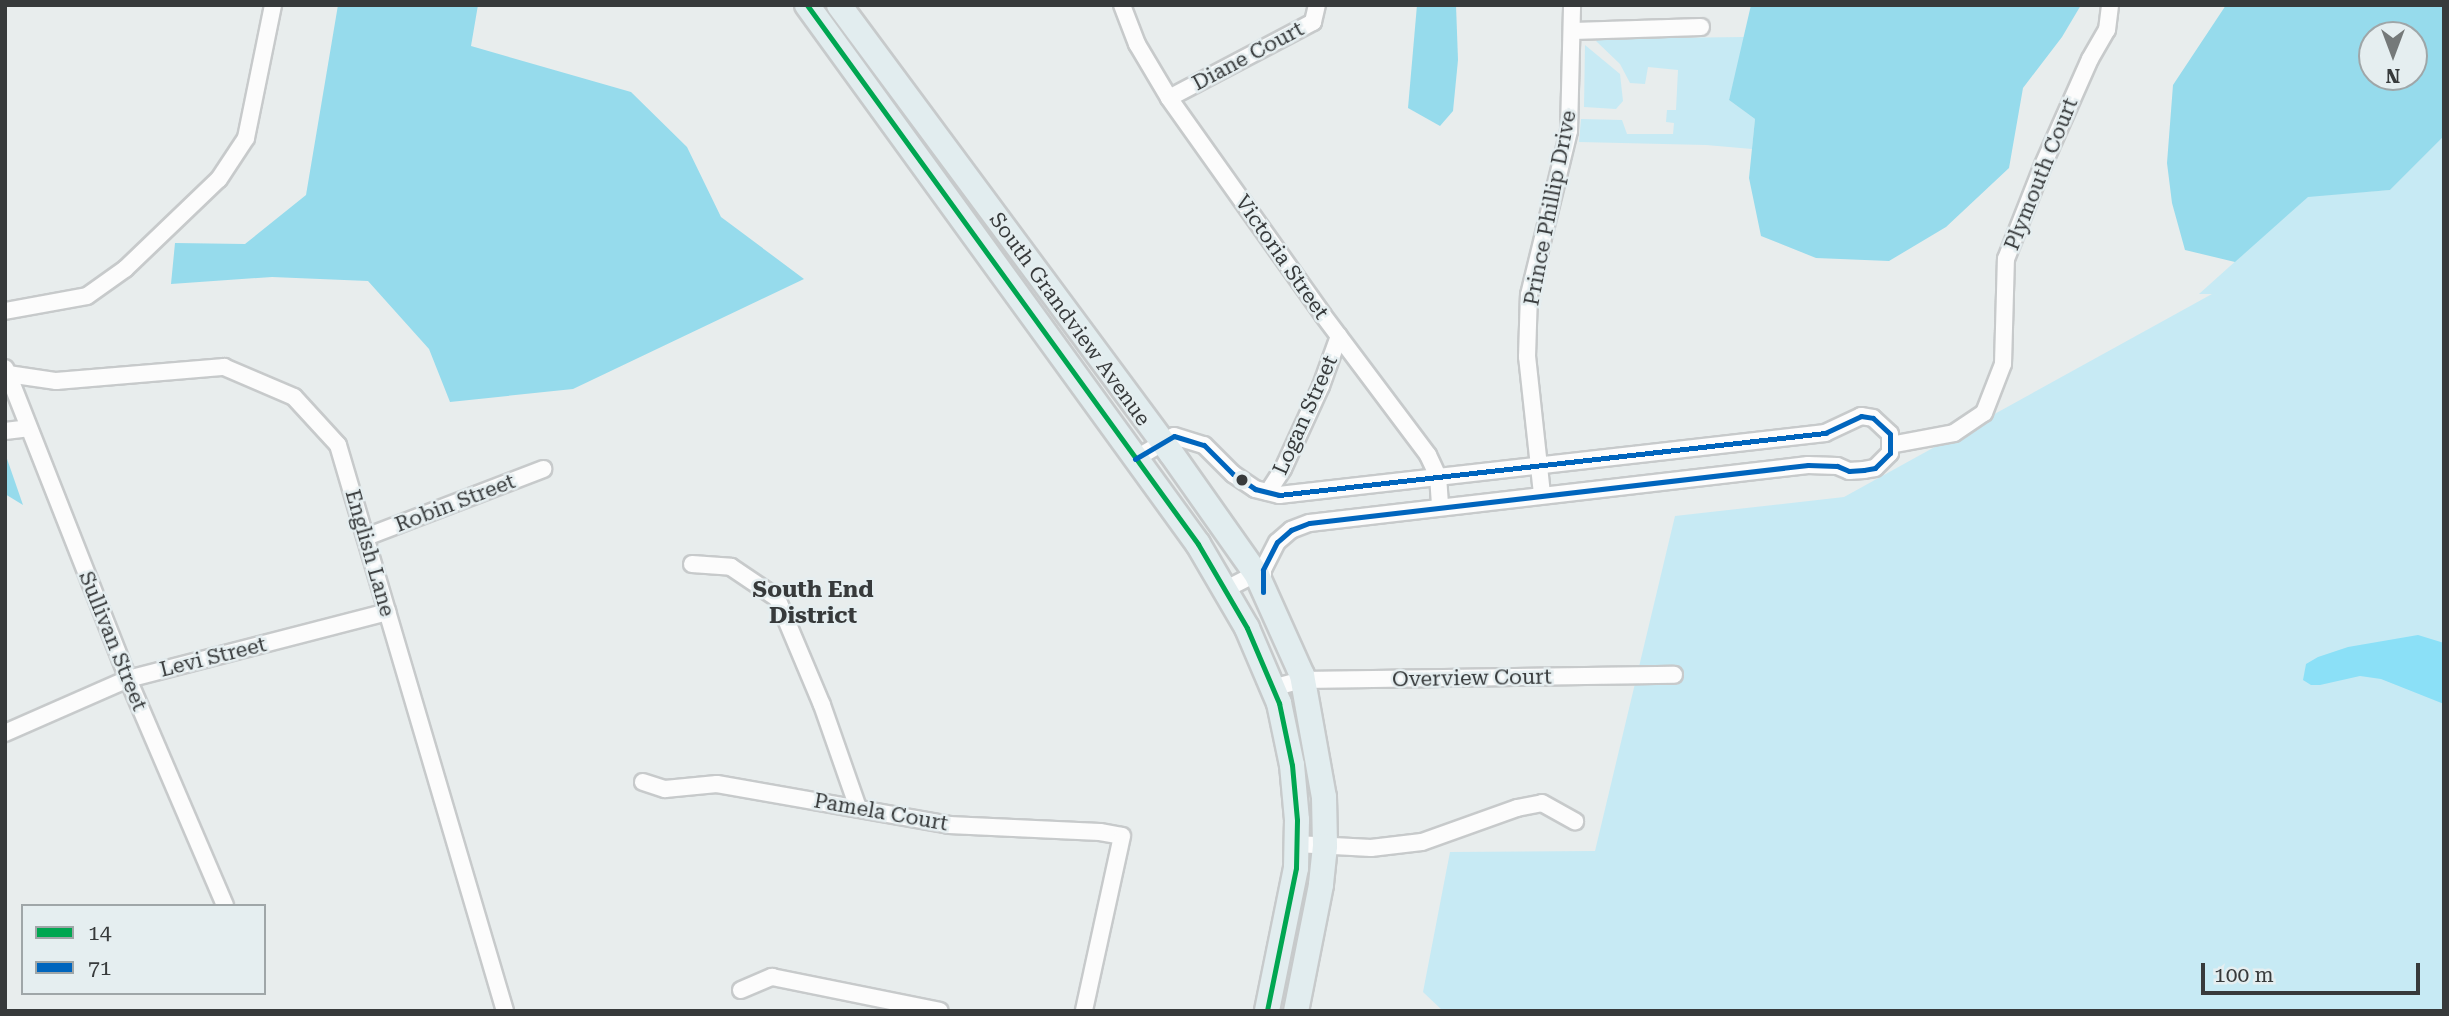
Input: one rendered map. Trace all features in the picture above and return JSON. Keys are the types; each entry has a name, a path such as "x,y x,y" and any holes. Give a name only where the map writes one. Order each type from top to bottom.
{"main road":[{"name":"South Grandview Avenue","path":"807,5 1198,544 1247,628 1279,703 1292,765 1296,868 1267,1011"},
{"name":"South Grandview Avenue","path":"839,5 1165,440 1261,579 1302,680 1324,797 1325,846 1321,885 1296,1011"}],"street":[{"path":"5,311 87,296 125,269 219,179 246,138 273,5"},
{"name":"Victoria Street","path":"1122,5 1137,44 1169,98 1339,336 1428,455 1438,476 1440,506"},
{"name":"Diane Court","path":"1169,98 1313,22 1317,5"},
{"name":"Prince Phillip Drive","path":"1542,494 1527,357 1530,295 1569,131 1572,5"},
{"name":"Plymouth Court","path":"1889,444 1954,433 1984,414 2003,364 2006,259 2043,165 2090,59 2107,30 2110,5"},
{"path":"1573,31 1701,27"},
{"name":"Logan Street","path":"1268,492 1283,469 1310,410 1339,336"},
{"name":"English Lane","path":"7,371 56,381 224,367 294,397 338,445 505,1011"},
{"name":"Sullivan Street","path":"7,371 128,679 225,904"},
{"path":"1135,459 1174,436 1204,445 1233,474 1255,489 1279,495 1825,433 1861,416 1873,418 1883,425 1889,434 1889,453 1875,468 1864,470 1849,471 1837,466 1808,465 1309,523 1291,530 1278,542 1261,579 1226,589"},
{"path":"5,431 28,428"},
{"path":"1428,455 1455,470 1471,473"},
{"name":"Robin Street","path":"366,537 543,469"},
{"path":"1338,488 1343,519"},
{"path":"692,564 731,567 777,598 822,705 858,808"},
{"name":"Levi Street","path":"5,733 128,679 387,612"},
{"name":"Overview Court","path":"1272,688 1302,680 1674,675"},
{"name":"Pamela Court","path":"643,782 665,789 717,784 949,825 1100,832 1122,836 1084,1011"},
{"path":"1296,845 1371,848 1422,842 1517,808 1542,803 1575,821"},
{"path":"741,990 772,976 940,1011"}],"shaded area":[{"path":"338,5 478,5 471,46 631,92 687,147 721,217 804,279 573,389 450,402 429,349 368,281 272,277 171,284 175,243 245,244 306,195"},
{"path":"1417,5 1456,5 1458,60 1453,111 1440,126 1408,108"},
{"path":"1751,5 2081,5 2062,37 2023,88 2009,168 1946,227 1889,261 1816,258 1761,236 1749,178 1755,119 1729,100"},
{"path":"2226,5 2444,5 2444,136 2390,190 2308,197 2235,262 2185,250 2172,203 2167,163 2173,85"},
{"path":"1604,33 1648,33 1661,38 1745,37 1729,100 1755,119 1752,149 1706,145 1579,142 1581,119 1622,120 1627,134 1673,134 1674,123 1666,122 1667,110 1676,110 1678,70 1648,67 1645,84 1630,83 1620,64 1596,41"},
{"path":"1585,45 1620,74 1623,101 1616,109 1584,107"},
{"path":"2444,136 2444,1011 1443,1011 1423,992 1450,852 1595,851 1675,516 1844,497 2212,294 2199,294 2308,196 2390,190"},
{"path":"5,453 23,505 5,494"},
{"path":"2418,635 2444,643 2444,704 2381,679 2360,676 2320,685 2311,685 2303,680 2306,664 2318,657 2348,647"}],"transit line":[{"name":"14","path":"807,5 1198,544 1247,628 1279,703 1292,765 1297,820 1296,868 1267,1011"},
{"name":"71","path":"1135,459 1174,436 1204,445 1233,474 1255,489 1279,495 1825,433 1861,416 1873,418 1890,434 1890,453 1875,468 1864,470 1849,471 1837,466 1808,465 1309,523 1291,530 1277,542 1263,570 1263,592"}],"district":[{"name":"South End District","path":"813,603"}]}
